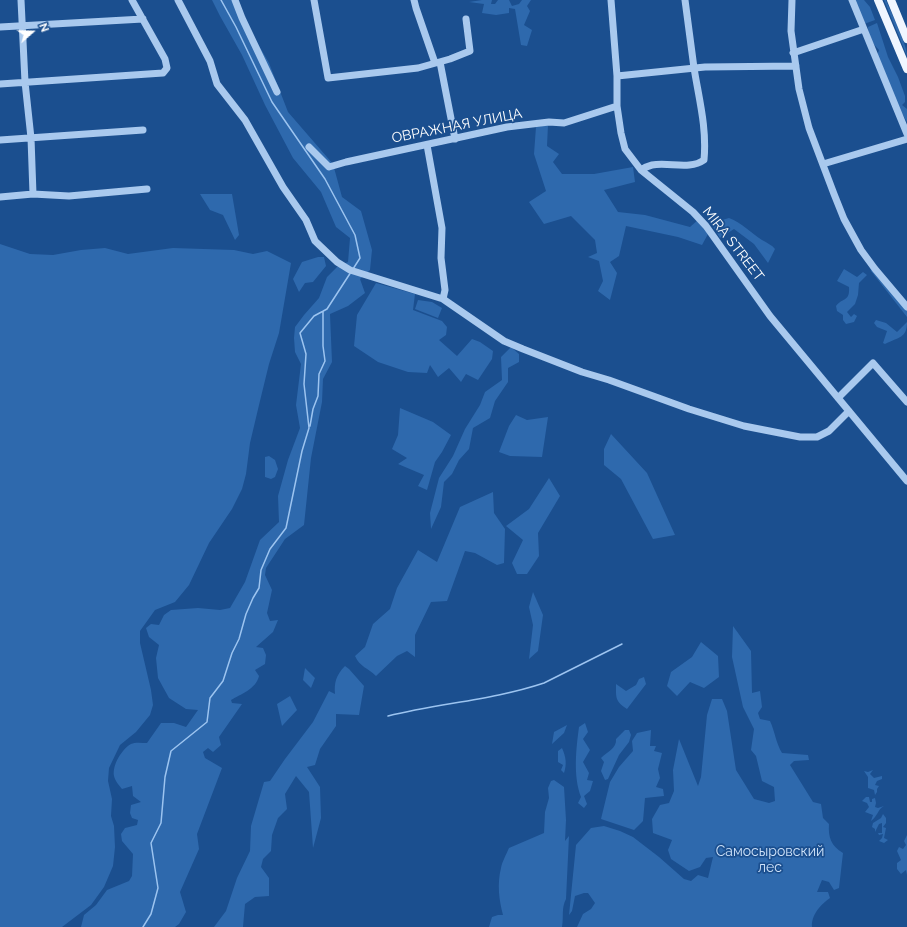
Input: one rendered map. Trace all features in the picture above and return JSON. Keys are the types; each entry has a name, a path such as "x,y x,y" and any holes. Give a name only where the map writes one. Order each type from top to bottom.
{"main road":[{"path":"878,0 907,69"},
{"path":"891,0 907,39"}],"street":[{"path":"21,0 25,82 31,138 33,194"},
{"path":"0,84 163,73 167,68 165,59 132,0"},
{"path":"178,0 210,61 216,84 245,120 283,186 306,220 315,241 337,262 352,271 444,299 504,341 582,372 614,381 688,409 744,426 800,437 817,437 829,431 849,411"},
{"path":"235,0 277,92"},
{"path":"314,0 328,78 418,68 470,51 466,19"},
{"path":"414,0 437,63 455,139"},
{"name":"MIRA STREET","path":"611,0 617,76 617,106 625,149 641,170 702,221 770,316 907,481"},
{"path":"641,170 654,165 691,165 700,163 704,160 705,148 702,110 694,69 685,0"},
{"path":"792,0 791,31 793,53 799,89 809,128 844,219 861,250 907,307"},
{"path":"852,0 907,134"},
{"path":"0,27 143,19"},
{"path":"793,53 864,29"},
{"path":"617,76 705,67 796,66"},
{"name":"ОВРАЖНАЯ УЛИЦА","path":"309,147 329,167 507,127 549,122 564,123 617,106"},
{"path":"0,140 143,130"},
{"path":"823,164 907,139"},
{"path":"427,145 442,228 442,258 445,290 444,299"},
{"path":"0,197 33,194 68,196 147,189"},
{"path":"838,398 873,363 907,402"}],"green space":[{"path":"212,0 235,0 244,20 269,63 288,112 333,164 342,197 361,211 372,250 370,270 360,279 365,293 348,306 330,314 332,362 323,379 322,402 311,458 304,525 285,539 266,568 265,575 272,590 267,613 270,621 278,620 273,632 256,647 263,648 266,655 265,664 255,670 259,676 255,684 248,691 231,700 232,703 242,704 219,737 221,745 213,752 208,748 203,752 205,758 222,768 197,834 199,849 180,892 186,912 179,924 175,927 81,927 84,915 96,905 107,890 129,881 132,876 133,854 122,841 121,834 125,828 137,825 138,820 132,818 130,813 131,805 141,802 133,796 132,786 122,789 115,780 114,772 118,758 131,744 147,743 161,723 174,723 186,727 198,710 186,709 169,698 158,678 156,658 159,645 149,637 146,628 151,624 159,625 164,615 171,610 198,608 220,610 230,608 245,582 260,540 279,522 278,496 288,460 300,428 296,405 301,364 295,352 295,327 319,298 327,277 337,267 348,262 350,238 336,227 321,192 293,158 265,105 242,55"},
{"path":"492,0 491,4 495,4 498,0 509,0 512,6 519,4 522,0 531,0 527,6 530,11 524,25 532,30 527,46 521,45 515,9 509,8 509,13 496,15 482,13 484,4 469,2"},
{"path":"854,0 864,0 870,7 875,20 864,24"},
{"path":"884,0 886,0 898,28 907,56"},
{"path":"877,23 888,57 905,96 905,102 902,105 907,109 907,122 900,110 877,56 879,50 872,42 868,30 868,27"},
{"path":"548,125 547,146 559,154 553,162 562,174 594,174 633,167 635,182 604,190 618,212 645,215 690,227 699,219 708,234 702,245 678,237 626,226 619,256 610,262 617,273 610,300 598,291 603,281 599,261 588,257 597,253 595,240 571,216 544,224 529,202 546,191 534,154 536,127"},
{"path":"200,194 232,194 239,235 235,240 223,215 210,210"},
{"path":"729,218 775,249 768,263 754,244 734,229 720,238 712,223"},
{"path":"0,244 30,254 53,255 81,250 105,248 128,254 173,248 234,250 253,254 267,251 291,263 279,333 269,364 259,405 250,443 246,474 242,489 232,509 209,543 189,585 175,602 155,610 140,631 140,643 153,705 150,715 136,732 120,745 109,768 108,781 112,799 111,816 114,826 115,847 113,866 104,887 91,905 62,927 0,927"},
{"path":"318,257 324,257 326,266 313,282 305,283 299,292 293,279 302,262"},
{"path":"870,265 907,308 907,317 871,271"},
{"path":"844,269 857,277 863,272 867,275 859,283 858,295 855,304 847,312 851,317 854,314 857,316 854,322 846,324 843,320 843,315 837,311 836,306 846,299 849,292 849,287 837,281"},
{"path":"376,283 415,294 413,310 442,321 447,327 446,335 439,340 457,356 472,339 480,342 493,351 492,359 478,380 466,374 461,382 449,368 438,377 430,365 427,373 408,372 378,362 354,346 357,315"},
{"path":"418,300 432,302 442,308 438,318 415,309"},
{"path":"876,320 886,323 897,332 907,322 906,331 898,338 885,344 883,343 887,331 877,327 874,323"},
{"path":"511,347 519,354 519,362 508,368 508,382 495,401 490,418 473,428 469,449 459,460 452,474 444,482 441,507 431,529 430,513 439,478 453,456 465,429 480,405 485,392 502,380 501,357"},
{"path":"400,408 433,422 451,435 435,462 427,490 418,486 424,475 398,464 407,458 392,449 398,435"},
{"path":"516,415 527,420 548,417 542,457 510,456 499,452 509,426"},
{"path":"611,434 647,473 675,535 653,539 621,479 604,465 604,449"},
{"path":"269,456 275,460 278,469 275,477 271,479 265,477 265,457"},
{"path":"549,478 560,496 538,533 539,556 527,574 517,574 512,563 523,540 506,526 529,509"},
{"path":"493,492 494,513 505,529 504,563 497,565 475,553 465,551 447,601 431,602 415,635 415,657 407,651 397,656 376,676 362,665 355,656 365,647 373,624 390,609 397,588 418,550 437,562 460,507"},
{"path":"533,592 543,615 538,651 529,659 533,625 529,607"},
{"name":"Самосыровский лес","path":"733,626 751,651 752,693 760,691 762,707 758,713 760,719 770,721 782,753 808,755 809,760 794,761 790,765 813,802 821,804 823,818 829,824 831,841 843,853 839,888 834,890 829,882 822,880 817,892 828,892 830,898 817,910 813,918 812,927 577,927 583,914 591,909 595,903 588,893 575,896 572,911 569,915 576,845 591,828 604,826 633,837 684,879 691,881 698,875 708,878 713,857 706,858 700,867 689,871 671,859 668,850 672,840 653,833 652,819 660,805 669,803 674,791 673,770 679,739 698,786 701,777 707,715 712,699 722,699 727,711 736,770 754,799 769,803 775,801 774,787 762,781 756,756 751,750 754,729 743,707 732,657"},
{"path":"701,642 718,656 719,677 704,688 690,682 677,696 667,686 671,672 692,657"},
{"path":"345,666 364,686 359,715 336,714 336,726 320,749 315,765 307,767 320,787 321,818 313,848 309,792 296,776 285,794 287,809 278,818 272,835 271,851 263,859 261,867 269,878 269,896 255,897 245,904 243,927 214,927 226,911 237,878 250,851 251,826 264,782 270,781 313,722 329,691 335,694 336,679"},
{"path":"305,668 315,678 311,688 303,680"},
{"path":"644,677 646,684 627,709 620,704 617,699 616,684 626,691 636,685 639,679"},
{"path":"290,696 297,710 282,726 277,704"},
{"path":"585,723 588,732 583,739 590,750 583,762 589,773 587,780 593,781 590,791 584,796 587,804 584,808 578,803 581,797 578,789 576,762 579,727"},
{"path":"567,725 564,733 552,744 554,732"},
{"path":"625,730 629,730 631,735 629,742 619,755 608,779 605,780 601,771 604,762 601,758 615,745 616,739"},
{"path":"651,730 650,746 656,746 654,751 662,753 658,769 660,778 656,787 663,789 664,796 645,798 643,821 634,830 601,819 610,782 619,767 633,751 632,741 637,733"},
{"path":"562,748 566,760 564,773 561,770 563,765 558,762 558,751"},
{"path":"873,770 870,774 874,778 882,776 882,779 877,781 875,785 879,786 875,795 874,790 868,788 868,777 864,771 868,772"},
{"path":"554,780 564,787 566,820 565,841 569,836 566,899 563,909 562,927 489,927 492,917 503,915 499,886 504,858 509,848 544,833 545,812 549,798 548,788 551,781"},
{"path":"866,797 869,797 870,802 872,802 872,799 875,798 875,807 878,808 884,806 871,821 873,815 865,812 869,807 867,803 862,801"},
{"path":"883,814 886,818 886,823 883,827 886,828 884,838 888,840 884,843 879,841 883,834 879,835 878,833 882,833 882,823 879,824 875,832 875,829 872,827 873,823 881,818"},
{"path":"907,835 907,875 906,870 901,874 897,869 897,863 901,860 897,851 899,847 903,849 906,845 904,841"}],"waterway":[{"path":"221,0 236,27 272,102 325,179 355,235 360,258 353,269"},
{"path":"143,927 151,914 158,888 151,843 161,823 165,777 171,751 207,722 210,698 223,681 232,653 239,639 246,614 259,588 261,570 270,549 286,528 302,451 309,428 304,384 306,354 300,333 314,316 327,309 351,272"},
{"path":"310,426 313,409 318,396 319,374 325,361 323,346 323,311"},
{"path":"388,716 525,689 544,683 622,644"}]}
